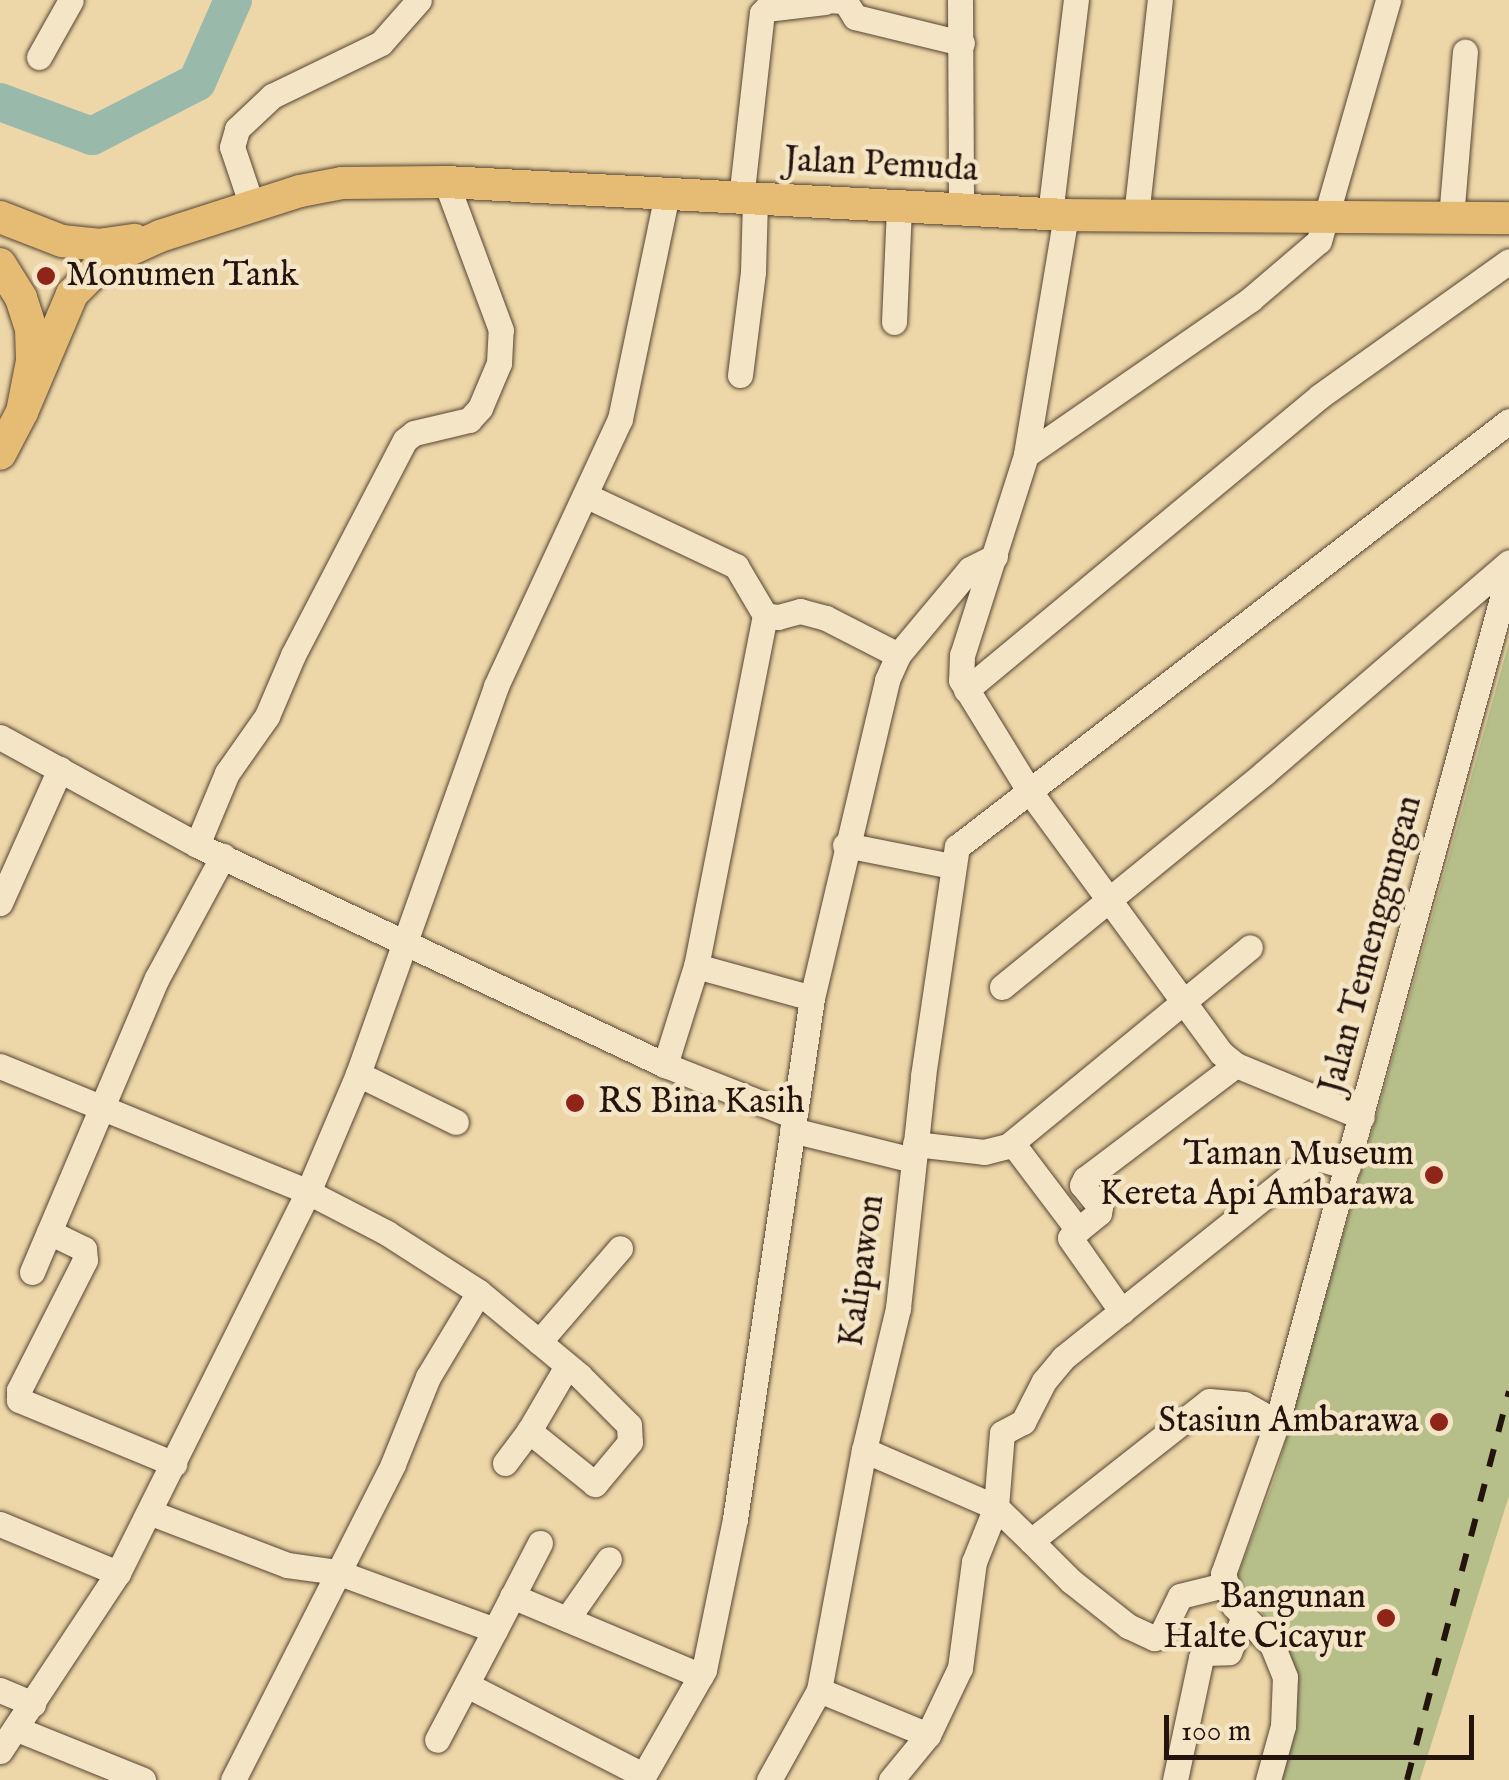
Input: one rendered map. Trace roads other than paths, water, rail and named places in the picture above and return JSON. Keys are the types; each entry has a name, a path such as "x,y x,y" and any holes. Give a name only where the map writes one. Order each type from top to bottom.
{"main road":[{"name":"Jalan Pemuda","path":"154,238 252,206 342,183 446,182 1058,214 1509,218"},
{"path":"0,217 62,241 98,244 154,238"},
{"path":"0,454 72,294 105,261 154,238"},
{"path":"5,270 31,329 32,362 22,412"}],"street":[{"path":"39,58 71,0"},
{"path":"252,206 232,147 237,129 272,96 381,43 419,0"},
{"path":"960,0 960,210"},
{"path":"1076,0 1058,214 1026,455 960,668 966,690 1030,792 1182,1004 1236,1065 1362,1117"},
{"path":"1136,216 1160,0"},
{"path":"1026,455 1251,300 1319,241 1388,0"},
{"path":"740,375 754,272 748,200 762,13 766,9 845,1 856,17 962,43"},
{"path":"1450,218 1465,52"},
{"path":"197,844 227,773 267,716 293,655 406,440 414,433 468,420 480,408 499,364 501,330 446,182"},
{"path":"0,1751 118,1573 308,1192 358,1074 496,686 587,496 629,392 667,195"},
{"path":"894,322 899,208"},
{"path":"966,690 1320,396 1509,261"},
{"name":"Kalipawon","path":"775,1778 819,1690 864,1450 898,1308 914,1152 957,847 1509,421"},
{"path":"587,496 736,566 765,615 696,966 665,1065"},
{"path":"469,1686 642,1777 701,1676 738,1500 812,998 845,845 887,680 898,655 970,570 994,556"},
{"path":"1002,988 1264,773 1509,562"},
{"name":"Jalan Temenggungan","path":"1224,1585 1226,1563 1276,1422 1348,1167 1509,572"},
{"path":"765,615 778,617 800,611 826,618 898,655"},
{"path":"0,737 197,844 665,1065 793,1123 914,1152 984,1152 1012,1144 1250,946"},
{"path":"0,903 60,770"},
{"path":"845,845 952,866"},
{"path":"32,1272 157,978 223,856"},
{"path":"696,966 812,998"},
{"path":"1122,1312 1070,1238 1099,1213 1100,1207 1082,1186 1085,1178 1236,1065"},
{"path":"0,1066 308,1192 387,1234 479,1292 539,1342 629,1425 630,1442 595,1484 529,1431"},
{"path":"358,1074 456,1122"},
{"path":"1012,1144 1078,1230"},
{"path":"890,1780 928,1735 960,1668 974,1562 996,1507 1002,1434 1023,1422 1044,1381 1063,1358 1314,1159 1348,1167"},
{"path":"49,1232 84,1250 85,1260 19,1390 19,1400 174,1464"},
{"path":"539,1342 620,1248"},
{"path":"233,1780 392,1464 428,1377 479,1292"},
{"path":"506,1463 567,1366"},
{"path":"1031,1541 1209,1400 1218,1398 1244,1404 1276,1422"},
{"path":"864,1450 996,1507 1071,1581 1128,1626 1154,1638 1161,1635 1180,1596 1224,1585 1244,1616 1272,1645 1284,1676 1283,1726 1268,1780"},
{"path":"149,1512 287,1565 337,1572 495,1630"},
{"path":"0,1524 118,1573"},
{"path":"436,1740 469,1686 540,1543"},
{"path":"567,1619 608,1559"},
{"path":"512,1596 701,1676"},
{"path":"1175,1780 1201,1658 1206,1653 1229,1652 1244,1616"},
{"path":"0,1690 33,1704"},
{"path":"819,1690 928,1735"},
{"path":"17,1729 138,1779"}],"waterway":[{"path":"0,102 92,136 197,82 233,0"}],"railway":[{"path":"1407,1780 1509,1391"}],"place":[{"name":"Monumen Tank","path":"46,276"},
{"name":"RS Bina Kasih","path":"575,1103"},
{"name":"Taman Museum Kereta Api Ambarawa","path":"1434,1175"},
{"name":"Stasiun Ambarawa","path":"1439,1422"},
{"name":"Bangunan Halte Cicayur","path":"1386,1618"}]}
